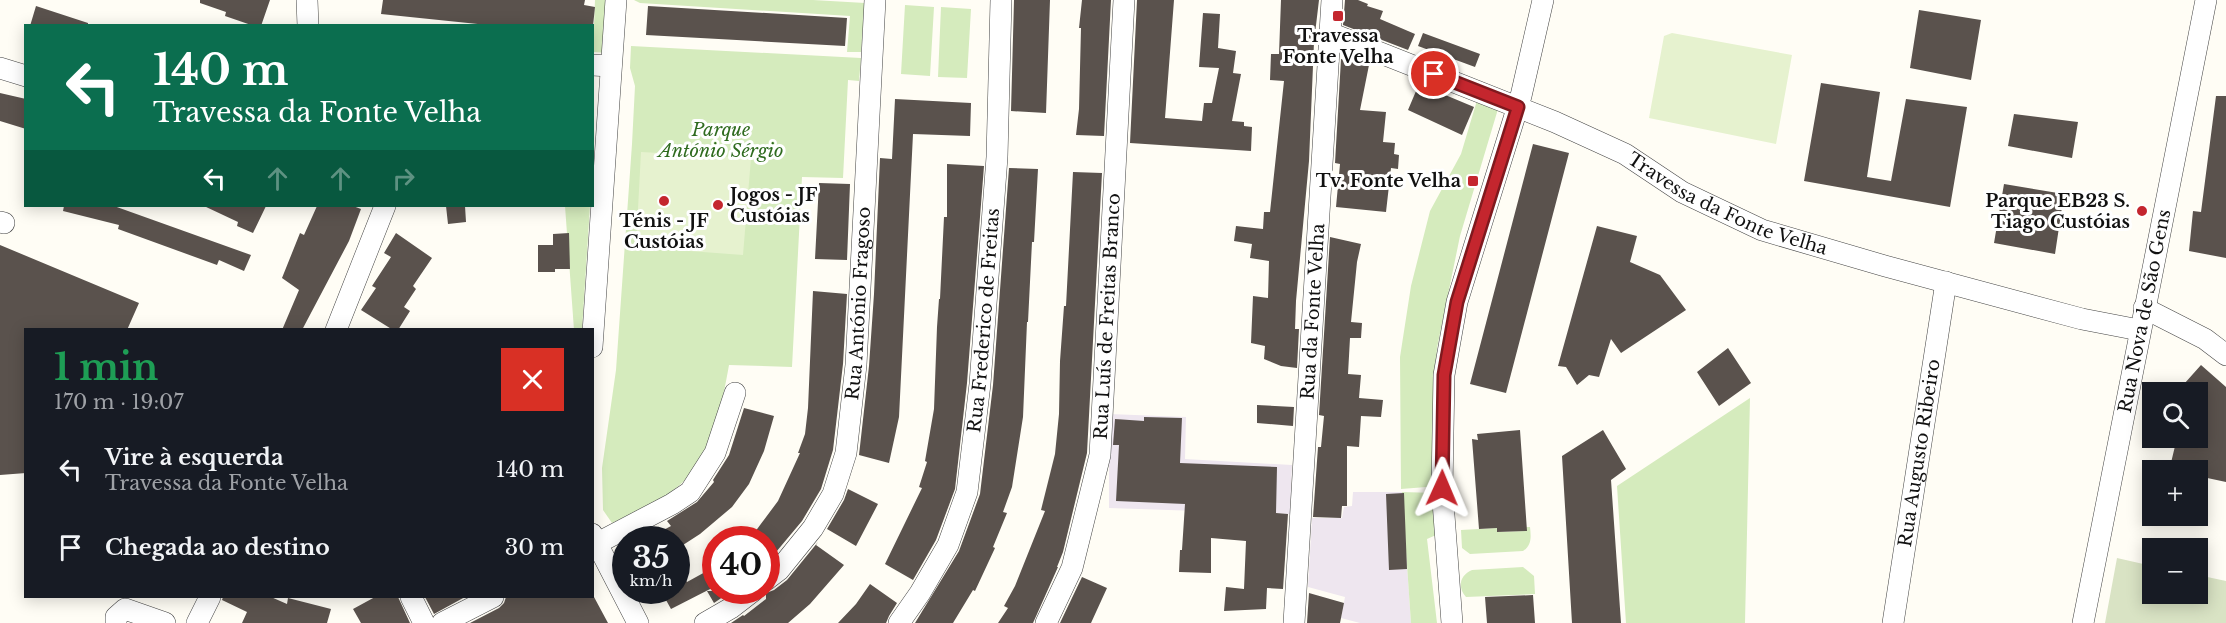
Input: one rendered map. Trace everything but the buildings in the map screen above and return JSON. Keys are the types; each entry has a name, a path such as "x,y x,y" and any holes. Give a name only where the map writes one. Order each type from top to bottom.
{"street":[{"path":"307,0 308,24"},
{"path":"593,328 602,65 616,0"},
{"name":"Rua António Fragoso","path":"780,569 813,528 832,494 846,453 856,365 875,0"},
{"name":"Rua Frederico de Freitas","path":"899,623 920,593 948,545 967,492 980,384 998,143 1001,0"},
{"name":"Rua Luís de Freitas Branco","path":"1046,623 1072,568 1100,455 1124,0"},
{"name":"Rua da Fonte Velha","path":"1294,623 1332,0"},
{"path":"1452,623 1442,488 1444,375 1457,302 1518,107 1543,0"},
{"name":"Rua Nova de São Gens","path":"2083,623 2200,5"},
{"name":"Travessa da Fonte Velha","path":"1330,33 1518,107 1625,154 1682,192 1762,230 2098,323 2139,330"},
{"path":"0,68 24,75"},
{"path":"339,328 385,207"},
{"name":"Rua Augusto Ribeiro","path":"1893,623 1946,282"},
{"path":"2144,308 2205,339 2226,355"},
{"path":"638,623 594,541 672,504 690,492 715,453 735,393"},
{"path":"197,623 210,598"},
{"path":"412,598 424,623"},
{"path":"442,623 491,598"},
{"path":"705,623 736,604"},
{"path":"123,616 165,623"}],"shaded area":[{"path":"1109,414 1186,417 1185,459 1292,465 1290,514 1109,508"},
{"path":"1353,492 1402,492 1411,623 1360,623 1341,618 1345,597 1308,587 1312,518 1342,518 1344,507 1352,506"}],"green space":[{"path":"595,0 611,0 608,53 594,52"},
{"path":"634,0 813,0 865,3 861,52 847,52 850,16 640,3"},
{"path":"905,5 934,7 930,76 901,74"},
{"path":"941,7 971,9 967,78 938,77"},
{"path":"1672,33 1792,55 1776,144 1649,118 1664,36"},
{"name":"Parque António Sérgio","path":"631,46 861,58 859,81 848,80 843,178 802,177 792,367 729,365 715,427 694,469 668,494 612,523 603,510 602,468 616,370 632,144 635,86 630,68"},
{"path":"1478,97 1498,109 1460,236 1437,348 1434,403 1439,486 1401,489 1400,357 1411,286 1430,211 1461,154"},
{"path":"641,152 751,158 743,255 636,247"},
{"path":"565,207 590,207 582,328 574,328"},
{"path":"1750,398 1745,623 1626,623 1617,486"},
{"path":"1402,492 1435,493 1436,535 1427,539 1437,623 1411,623"},
{"path":"1526,527 1530,527 1531,534 1528,546 1523,551 1470,554 1462,548 1461,530 1497,528 1497,532 1526,531"},
{"path":"2117,558 2142,564 2142,604 2208,604 2208,577 2226,581 2226,623 2105,623"},
{"path":"1523,567 1534,576 1535,594 1466,597 1461,589 1462,578 1472,570"}],"place":[{"name":"Travessa Fonte Velha","path":"1338,16"},
{"name":"Tv. Fonte Velha","path":"1473,181"},
{"name":"Ténis - JF Custóias","path":"664,201"},
{"name":"Jogos - JF Custóias","path":"718,205"},
{"name":"Parque EB23 S. Tiago Custóias","path":"2142,211"}],"route":[{"path":"1434,74 1518,107 1457,302 1444,375 1442,488"}]}
